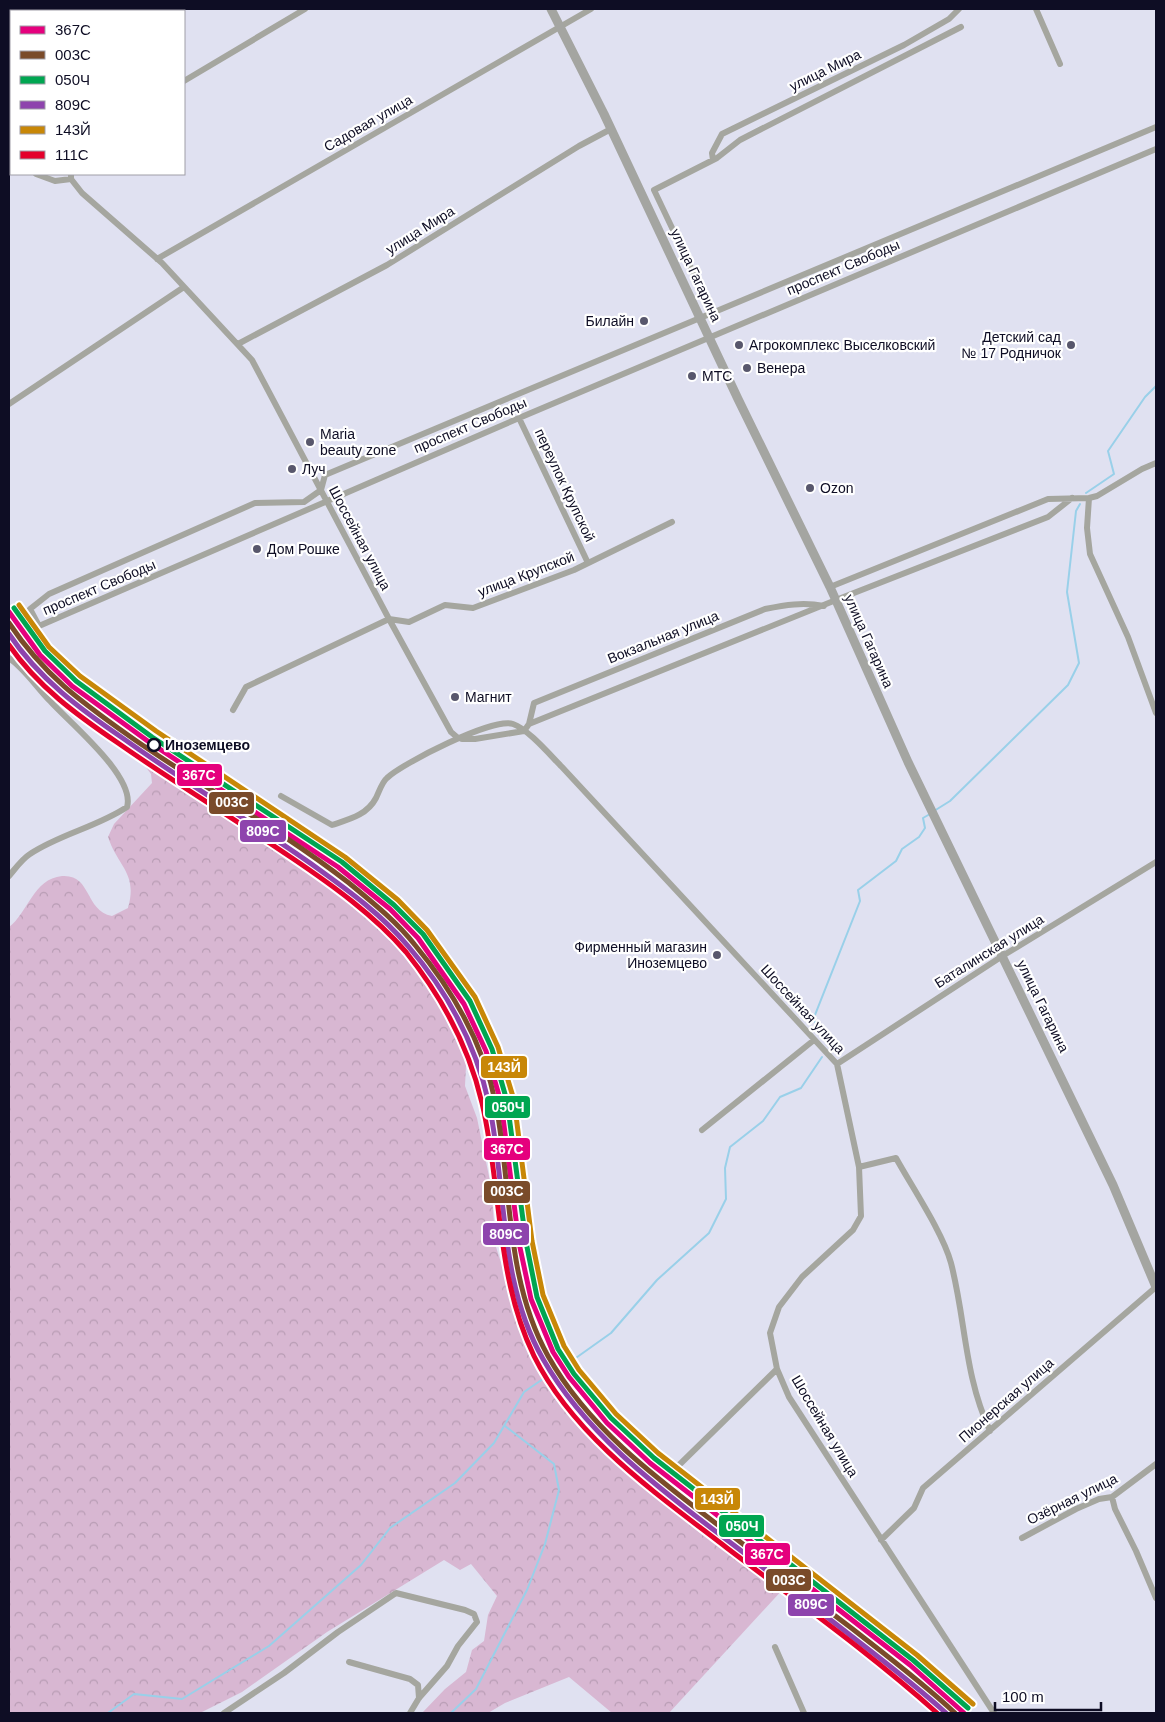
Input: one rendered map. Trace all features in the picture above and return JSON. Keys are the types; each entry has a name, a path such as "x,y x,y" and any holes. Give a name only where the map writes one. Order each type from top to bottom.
{"main road":[{"name":"улица Гагарина","path":"551,9 611,129 738,399 830,587 928,802 1004,955 1113,1185 1155,1282"}],"street":[{"path":"185,80 305,9"},
{"name":"Садовая улица","path":"157,259 591,9"},
{"name":"улица Мира","path":"713,160 712,153 722,134 904,45 949,19 959,9"},
{"path":"1036,9 1060,64"},
{"name":"улица Мира","path":"712,312 654,190 713,160 740,140 962,27"},
{"name":"проспект Свободы","path":"1156,127 324,475 321,490 304,502 255,503 48,594 30,609 39,626 519,418 1156,148"},
{"name":"улица Мира","path":"238,344 387,265 578,146 611,129"},
{"name":"Шоссейная улица","path":"39,175 55,181 71,176 82,193 157,259 252,360 389,619 451,732 458,738"},
{"path":"9,404 184,287"},
{"name":"переулок Крупской","path":"519,418 588,563"},
{"path":"830,587 1048,499 1089,498 1156,463"},
{"path":"529,724 1048,517 1072,498"},
{"path":"1089,498 1087,528 1090,554 1128,637 1156,712"},
{"name":"улица Крупской","path":"233,710 246,687 389,619 408,622 444,605 473,608 588,563 672,522"},
{"name":"Вокзальная улица","path":"524,731 529,724 534,703 765,609 795,603 824,606"},
{"path":"9,658 99,750 118,774 128,795 127,807 100,823 47,844 28,855 9,876"},
{"path":"281,796 332,825 359,816 372,806 387,778 435,749 458,738 505,723 513,724 524,731"},
{"path":"458,738 475,739 524,731"},
{"name":"Шоссейная улица","path":"524,731 562,767 837,1064 859,1167 861,1216 853,1230 802,1277 779,1307 770,1333 777,1369 790,1397 994,1713"},
{"name":"Баталинская улица","path":"837,1064 1004,955 1156,862"},
{"path":"702,1130 814,1040"},
{"path":"859,1167 896,1158 944,1244 951,1262 967,1361 977,1404 990,1430"},
{"name":"Пионерская улица","path":"881,1540 914,1508 923,1488 1155,1282"},
{"path":"676,1468 777,1369"},
{"name":"Озёрная улица","path":"1022,1538 1076,1509 1099,1499 1112,1497 1156,1464"},
{"path":"1112,1497 1115,1509 1136,1550 1156,1598"},
{"path":"225,1713 284,1674 338,1632 396,1593 465,1610 474,1614 477,1622 458,1646 447,1666 419,1698 410,1713"},
{"path":"775,1647 804,1713"},
{"path":"350,1662 410,1679 418,1685 419,1698"}],"green space":[{"path":"145,758 149,758 218,807 288,848 372,906 398,928 422,954 442,987 467,1046 465,1086 477,1118 491,1186 496,1247 519,1319 548,1367 578,1406 644,1472 745,1556 778,1575 785,1587 669,1713 612,1713 569,1677 505,1703 488,1713 422,1713 445,1689 466,1672 472,1650 484,1641 488,1615 497,1596 471,1564 460,1570 444,1560 327,1632 242,1692 200,1713 9,1713 9,927 16,921 44,883 52,878 62,876 72,877 79,881 97,907 103,912 112,916 128,908 130,896 129,878 108,837 114,824 152,783 151,774 142,762"}],"waterway":[{"path":"1086,493 1114,474 1108,451 1145,397 1156,386"},
{"path":"934,811 950,801 1068,685 1079,663 1067,592 1076,511 1080,504"},
{"path":"832,1050 839,1045 813,1020 860,901 858,890 896,861 902,849 919,837 925,828 923,818 930,814"},
{"path":"573,1360 611,1333 657,1280 709,1233 726,1199 725,1168 730,1147 763,1121 780,1097 801,1088 822,1057"},
{"path":"108,1713 134,1694 182,1699 269,1646 361,1565 390,1528 455,1483 494,1443 524,1392 556,1370"},
{"path":"451,1713 476,1689 527,1590 545,1544 559,1490 554,1464 505,1426"}],"transit line":[{"name":"143Й","path":"19,605 49,647 80,676 156,731 345,857 398,900 427,930 475,997 498,1047 514,1100 532,1241 543,1295 564,1346 579,1370 616,1414 658,1453 917,1655 973,1704"},
{"name":"050Ч","path":"14,608 45,651 76,681 152,737 342,862 394,905 423,934 470,1001 492,1049 507,1101 526,1242 537,1297 558,1349 574,1374 611,1418 654,1458 913,1660 968,1708"},
{"name":"367С","path":"9,612 40,655 72,686 149,742 338,867 390,909 418,938 464,1004 486,1051 501,1102 519,1243 531,1299 553,1352 569,1377 607,1423 650,1463 910,1665 964,1713"},
{"name":"003С","path":"9,623 51,674 98,714 189,776 297,845 349,883 408,936 455,1000 484,1061 496,1105 512,1233 524,1296 534,1327 548,1356 565,1383 606,1432 654,1475 890,1658 955,1713"},
{"name":"809С","path":"9,634 33,665 76,704 148,756 293,851 329,877 376,914 408,946 447,1000 468,1040 476,1061 489,1104 495,1136 506,1234 518,1298 528,1329 543,1359 560,1386 579,1411 624,1457 648,1478 895,1670 946,1713"},
{"name":"111С","path":"9,645 32,674 73,711 322,879 352,901 394,938 431,987 453,1023 470,1062 482,1103 488,1135 512,1294 521,1325 534,1356 551,1385 571,1413 594,1438 646,1485 860,1649 937,1713"}],"place":[{"name":"Билайн","path":"644,321"},
{"name":"Агрокомплекс Выселковский","path":"739,345"},
{"name":"Детский сад № 17 Родничок","path":"1071,345"},
{"name":"Венера","path":"747,368"},
{"name":"МТС","path":"692,376"},
{"name":"Maria beauty zone","path":"310,442"},
{"name":"Луч","path":"292,469"},
{"name":"Ozon","path":"810,488"},
{"name":"Дом Рошке","path":"257,549"},
{"name":"Магнит","path":"455,697"},
{"name":"Иноземцево","path":"154,745"},
{"name":"Фирменный магазин Иноземцево","path":"717,955"}]}
